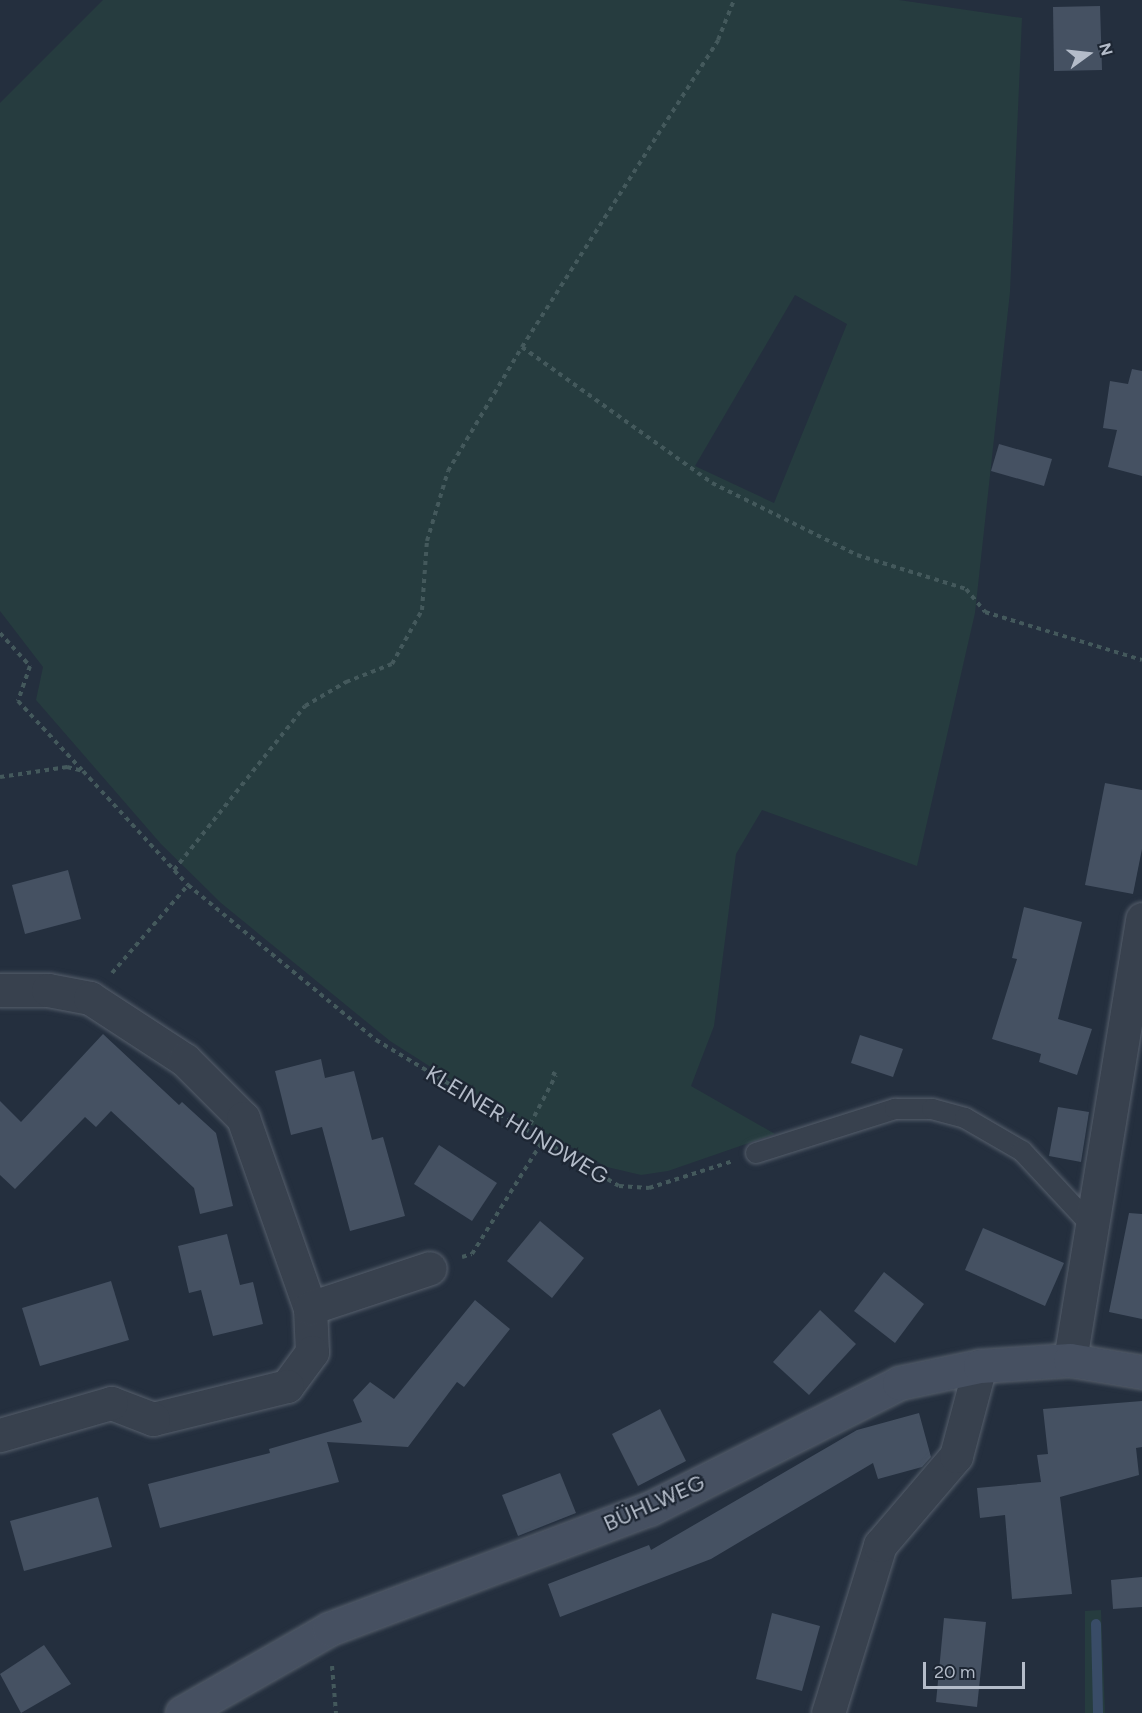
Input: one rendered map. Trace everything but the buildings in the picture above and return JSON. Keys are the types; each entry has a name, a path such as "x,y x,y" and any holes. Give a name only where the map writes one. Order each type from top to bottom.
{"street":[{"path":"1070,1360 1142,919"},
{"path":"0,990 48,990 90,998 185,1060 243,1118 310,1308 312,1352 287,1386 153,1419 111,1403 0,1435"},
{"path":"310,1308 430,1268"},
{"name":"BÜHLWEG","path":"182,1713 329,1629 650,1509 899,1383 980,1366 1070,1360 1142,1372"},
{"path":"828,1713 880,1545 956,1456 980,1366"}],"lane":[{"path":"756,1153 895,1109 932,1109 965,1118 1022,1151 1092,1226"}],"path":[{"path":"174,870 305,706 346,682 392,663 422,610 427,541 448,471 522,347 718,40 734,0"},
{"path":"522,347 712,483 857,555 966,589 985,612 1142,660"},
{"name":"KLEINER HUNDWEG","path":"0,633 30,666 18,701 174,870 188,885 376,1040 542,1142 619,1186 649,1188 756,1153"},
{"path":"0,777 67,767 83,771"},
{"path":"90,998 188,885"},
{"path":"526,1132 556,1075 551,1072"},
{"path":"430,1268 472,1254 542,1142"},
{"path":"329,1629 336,1713"}],"green space":[{"path":"103,0 899,0 1022,18 1010,292 975,613 917,866 762,810 736,854 714,1026 691,1086 775,1134 668,1171 641,1175 607,1167 459,1085 390,1041 221,903 161,844 36,700 43,667 0,611 0,103","holes":["795,295 847,324 774,503 695,466"]},
{"path":"1101,1610 1105,1713 1085,1713 1085,1611"}],"waterway":[{"path":"1096,1624 1098,1713"}]}
